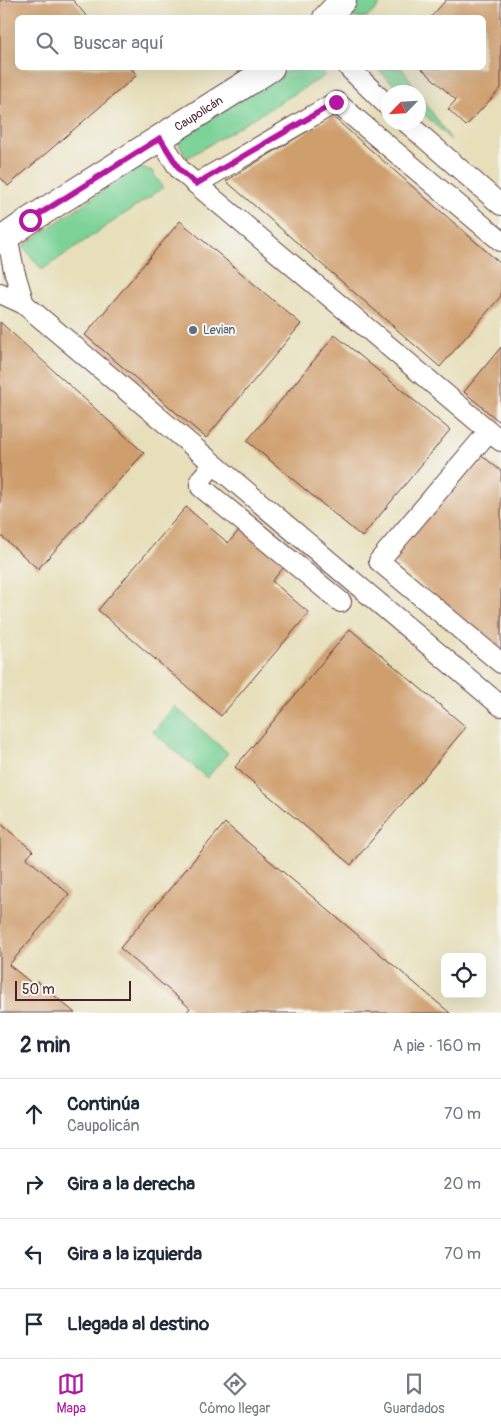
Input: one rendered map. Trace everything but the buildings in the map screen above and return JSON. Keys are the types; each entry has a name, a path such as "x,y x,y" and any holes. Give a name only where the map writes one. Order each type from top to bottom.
{"main road":[{"name":"Caupolicán","path":"4,239 268,70"}],"street":[{"path":"351,70 381,99"},
{"path":"196,184 336,102 501,241"},
{"path":"415,130 501,205"},
{"path":"160,138 180,170 495,436 379,561 501,663"},
{"path":"4,239 24,304"},
{"path":"0,293 24,304 501,706"},
{"path":"214,464 201,479 201,487 341,602"}],"green space":[{"path":"359,0 385,0 370,15 346,15"},
{"path":"289,70 320,70 326,75 187,158 177,140"},
{"path":"378,70 403,70 414,85 394,85"},
{"path":"426,103 451,140 426,116"},
{"path":"138,166 152,171 163,188 42,270 23,246"},
{"path":"174,706 228,753 207,778 153,732"}],"place":[{"name":"Levian","path":"193,330"}],"route":[{"path":"30,220 160,138 180,170 196,184 336,102"}]}
